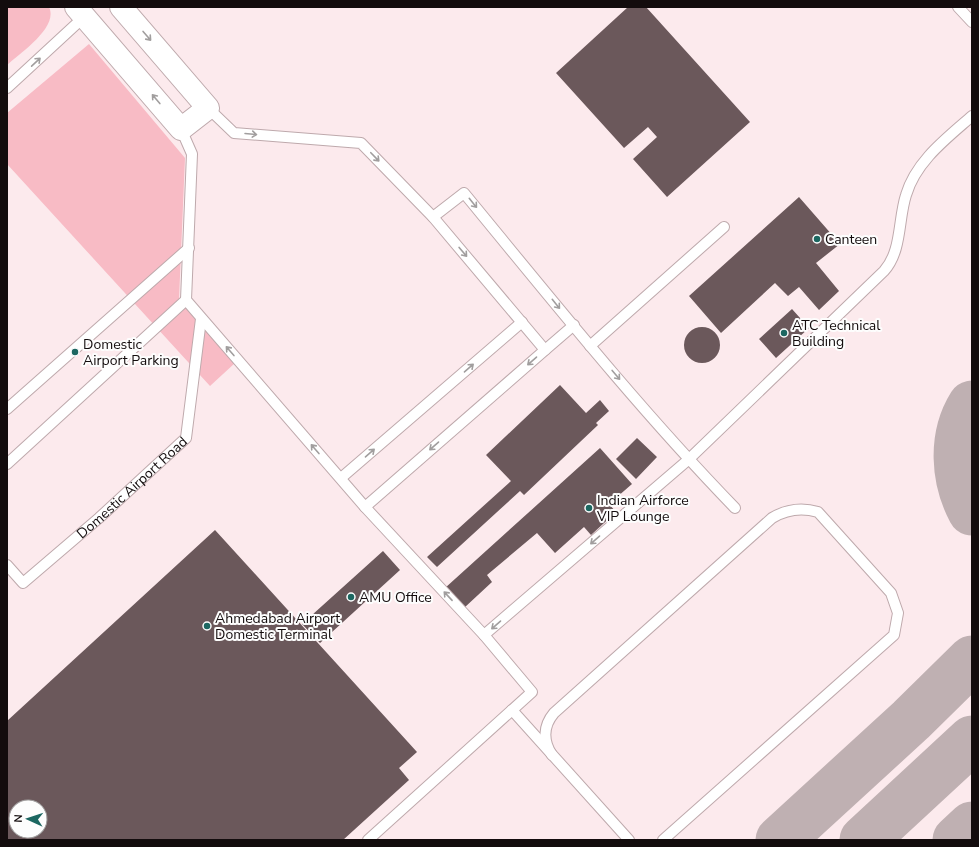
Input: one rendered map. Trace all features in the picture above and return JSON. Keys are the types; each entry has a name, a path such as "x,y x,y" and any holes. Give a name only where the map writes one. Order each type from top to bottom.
{"main road":[{"path":"80,11 181,129 208,108 121,7"}],"lane":[{"path":"958,7 972,22"},
{"path":"7,88 80,11"},
{"path":"208,108 234,133 361,143 433,217 545,350"},
{"path":"484,635 688,460 886,269 894,252 903,204 908,188 916,174 942,142 972,116"},
{"path":"7,464 186,300 190,248 192,154 181,129"},
{"path":"433,217 464,193 590,346 688,460 735,508"},
{"path":"590,346 724,227"},
{"path":"7,409 190,248"},
{"path":"186,300 365,507 484,635 532,692 368,840"},
{"name":"Domestic Airport Road","path":"7,565 23,583 98,518 186,438 202,319"},
{"path":"341,478 522,322"},
{"path":"365,507 574,325"},
{"path":"552,755 547,746 545,731 548,721 554,713 772,518 794,509 818,512 891,593 895,600 898,614 894,634 663,840"},
{"path":"512,710 628,838"}],"shaded area":[{"path":"7,7 49,7 51,15 44,31 37,39 7,65"},
{"path":"89,44 185,158 179,300 235,363 210,386 7,164 7,113"}],"building":[{"path":"628,7 646,7 750,122 667,197 633,159 657,137 648,127 624,148 556,73"},
{"path":"799,197 840,244 816,263 839,291 819,310 799,287 788,296 775,283 721,333 689,296"},
{"name":"ATC Technical Building","path":"792,309 809,328 776,358 759,339"},
{"path":"702,327 712,330 717,335 720,345 717,355 712,360 702,363 692,360 687,355 684,345 687,335 692,330"},
{"path":"560,385 586,413 600,400 609,411 596,423 598,425 524,495 520,491 437,567 427,557 511,481 486,455"},
{"name":"Indian Airforce VIP Lounge","path":"637,438 657,457 636,479 616,459"},
{"path":"600,448 632,484 609,504 616,512 591,535 584,527 555,553 537,533 487,575 492,582 464,608 445,588"},
{"name":"Ahmedabad Airport Domestic Terminal","path":"215,530 417,752 399,768 409,780 343,840 7,840 7,721"},
{"name":"AMU Office","path":"383,551 400,570 320,643 302,624"}],"taxiway":[{"path":"972,405 961,431 958,458 962,485 966,499 972,511"},
{"path":"780,840 911,720 972,660"},
{"path":"864,840 972,740"},
{"path":"957,840 972,826"}],"place":[{"name":"Canteen","path":"817,239"},
{"name":"ATC Technical Building","path":"784,333"},
{"name":"Domestic Airport Parking","path":"75,352"},
{"name":"Indian Airforce VIP Lounge","path":"589,508"},
{"name":"AMU Office","path":"351,597"},
{"name":"Ahmedabad Airport Domestic Terminal","path":"207,626"}]}
